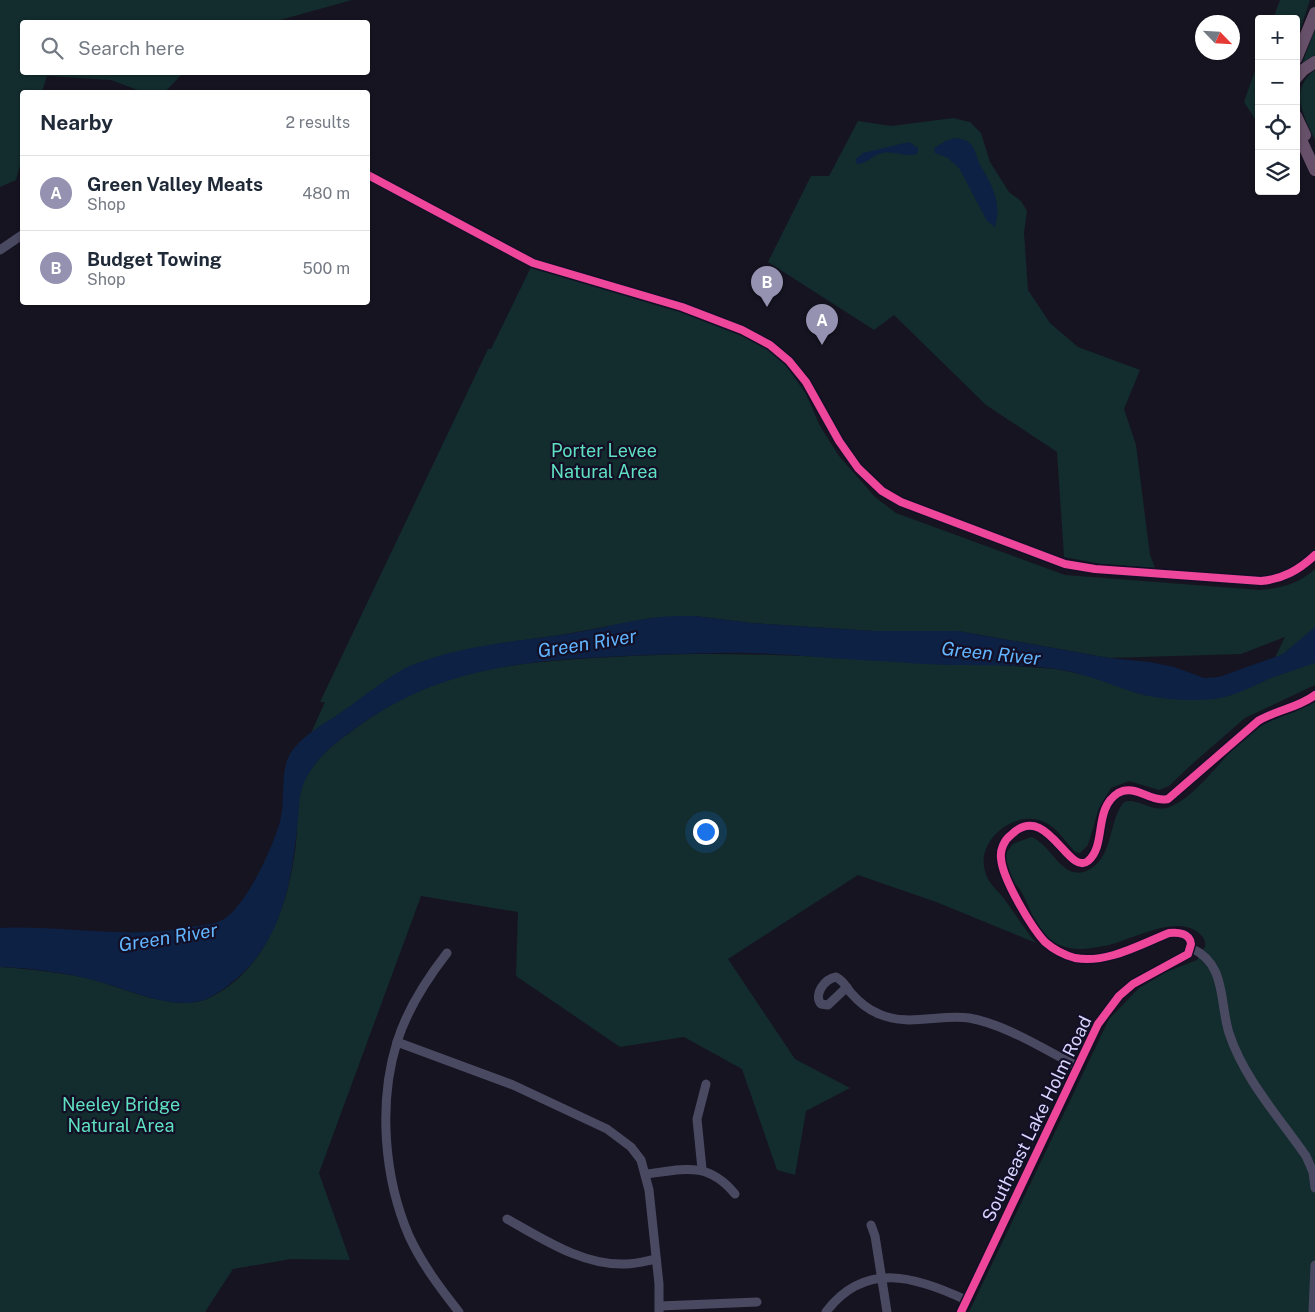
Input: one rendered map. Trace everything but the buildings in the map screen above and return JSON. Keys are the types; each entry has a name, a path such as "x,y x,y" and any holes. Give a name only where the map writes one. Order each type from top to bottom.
{"highway":[{"path":"1300,49 1315,13"},
{"path":"1300,73 1315,62"},
{"path":"1300,124 1315,156"},
{"path":"1300,138 1315,170"}],"street":[{"path":"370,176 533,263 682,307 742,330 770,345 799,372 858,468 882,490 925,512 1046,558 1095,569 1261,581 1273,580 1294,571 1315,555"},
{"path":"0,250 20,236"},
{"path":"1315,696 1299,705 1267,716 1258,722 1168,799 1155,799 1135,790 1126,790 1118,793 1106,806 1094,851 1088,861 1084,863 1074,861 1050,834 1035,827 1027,826 1018,829 1004,843 1001,859 1010,885 1038,933 1055,949 1076,958 1097,958 1112,955 1169,933 1178,932 1191,940 1191,948 1208,959 1216,969 1230,1033 1242,1062 1306,1156 1313,1172 1315,1188"},
{"name":"Southeast Lake Holm Road","path":"961,1312 1098,1024 1118,996 1148,974 1182,958 1191,948"},
{"path":"447,953 415,1001 397,1042 390,1080 387,1122 390,1166 402,1218 425,1265 459,1312"},
{"path":"847,987 877,1014 907,1021 952,1016 972,1019 996,1026 1077,1066"},
{"path":"397,1042 514,1085 607,1129 634,1150 646,1174 660,1309 757,1302"},
{"path":"702,1169 697,1119 706,1084"},
{"path":"646,1174 688,1168 702,1169 718,1178 735,1194"},
{"path":"507,1219 558,1247 595,1261 628,1264 656,1259"},
{"path":"871,1225 875,1236 887,1312"},
{"path":"1313,1312 1315,1265"},
{"path":"826,1312 837,1299 850,1289 882,1279 917,1280 966,1300"}],"green space":[{"path":"0,0 352,0 280,20 20,20 20,75 181,75 167,90 138,90 111,80 47,76 43,90 20,90 20,165 16,180 0,187"},
{"path":"1280,0 1310,0 1300,30 1300,15 1274,15"},
{"path":"1315,29 1315,55 1302,64"},
{"path":"1255,70 1255,119 1244,102"},
{"path":"1315,70 1315,140 1301,104 1302,86"},
{"path":"953,118 970,122 981,133 990,162 1009,192 1021,201 1027,211 1024,233 1028,290 1050,323 1078,347 1140,370 1124,409 1136,445 1150,555 1155,568 1101,564 1064,557 1057,452 986,405 894,315 874,330 768,262 811,176 829,176 858,121 891,126"},
{"path":"531,267 668,306 719,324 756,342 781,358 806,394 820,426 839,456 875,497 896,513 1065,575 1260,590 1289,584 1315,569 1315,685 1245,718 1169,786 1159,790 1129,781 1111,788 1099,808 1088,845 1080,853 1075,852 1056,830 1042,821 1020,820 1009,824 999,831 991,839 986,849 984,860 986,875 1036,943 936,902 858,875 728,959 795,1059 850,1088 806,1111 795,1175 777,1170 742,1069 684,1037 620,1047 516,976 518,912 421,896 319,1173 350,1260 291,1259 233,1269 205,1312 0,1312 0,967 86,978 148,997 181,1003 196,1002 209,998 229,986 246,970 260,952 272,932 281,911 293,866 300,793 311,768 324,753 356,728 389,706 421,690 454,678 521,664 671,654 752,654 1056,669 1095,677 1140,694 1263,682 1285,637 1241,654 1109,658 958,631 873,631 751,623 695,616 652,618 561,635 503,643 438,657 413,665 311,733 325,702 320,702 488,349 491,349"},
{"path":"1315,702 1315,1312 969,1312 1109,1019 1139,988 1166,972 1197,960 1205,946 1204,939 1199,933 1189,928 1178,926 1153,930 1115,943 1087,949 1075,949 1059,945 1051,941 1036,923 1021,891 1006,871 1003,857 1013,844 1031,837 1045,847 1065,868 1072,872 1081,873 1090,869 1098,863 1103,855 1115,819 1124,802 1130,801 1158,808 1172,806 1191,793 1252,732 1269,722"}],"water":[{"path":"955,138 968,142 974,148 979,163 990,182 997,203 995,227 987,221 959,168 948,158 935,153 934,148"},
{"path":"909,142 918,148 918,153 909,155 887,152 861,164 857,164 855,160 863,153"},
{"name":"Green River","path":"695,616 751,623 873,631 958,631 1109,658 1150,662 1174,667 1204,678 1219,677 1283,654 1315,627 1315,663 1274,677 1229,696 1196,700 1152,697 1079,674 1043,667 934,665 764,654 702,653 587,658 516,665 482,671 449,680 385,709 344,736 320,758 308,775 300,795 291,873 285,899 276,923 265,945 250,966 214,995 198,1002 164,1001 74,976 0,967 0,928 48,928 119,932 167,931 210,924 220,921 229,915 249,891 273,843 281,817 285,769 290,754 312,731 402,670 428,659 465,649 572,633 652,618"}],"cycle path":[{"path":"370,176 533,263 682,307 742,330 770,345 789,361 806,382 839,441 858,468 882,491 901,502 1065,564 1095,569 1261,581 1290,573 1315,555"},
{"path":"961,1312 1098,1024 1119,996 1133,984 1188,954 1191,944 1186,935 1169,933 1111,956 1087,959 1075,958 1059,952 1039,935 1012,889 1006,877 1001,858 1004,842 1024,827 1035,827 1046,832 1073,859 1080,863 1088,861 1094,854 1097,846 1105,808 1118,793 1131,790 1155,798 1168,799 1258,721 1315,695"}],"place":[{"name":"Budget Towing","path":"767,307"},
{"name":"Green Valley Meats","path":"822,345"}],"park label":[{"name":"Porter Levee Natural Area","path":"604,461"},
{"name":"Neeley Bridge Natural Area","path":"121,1115"}]}
